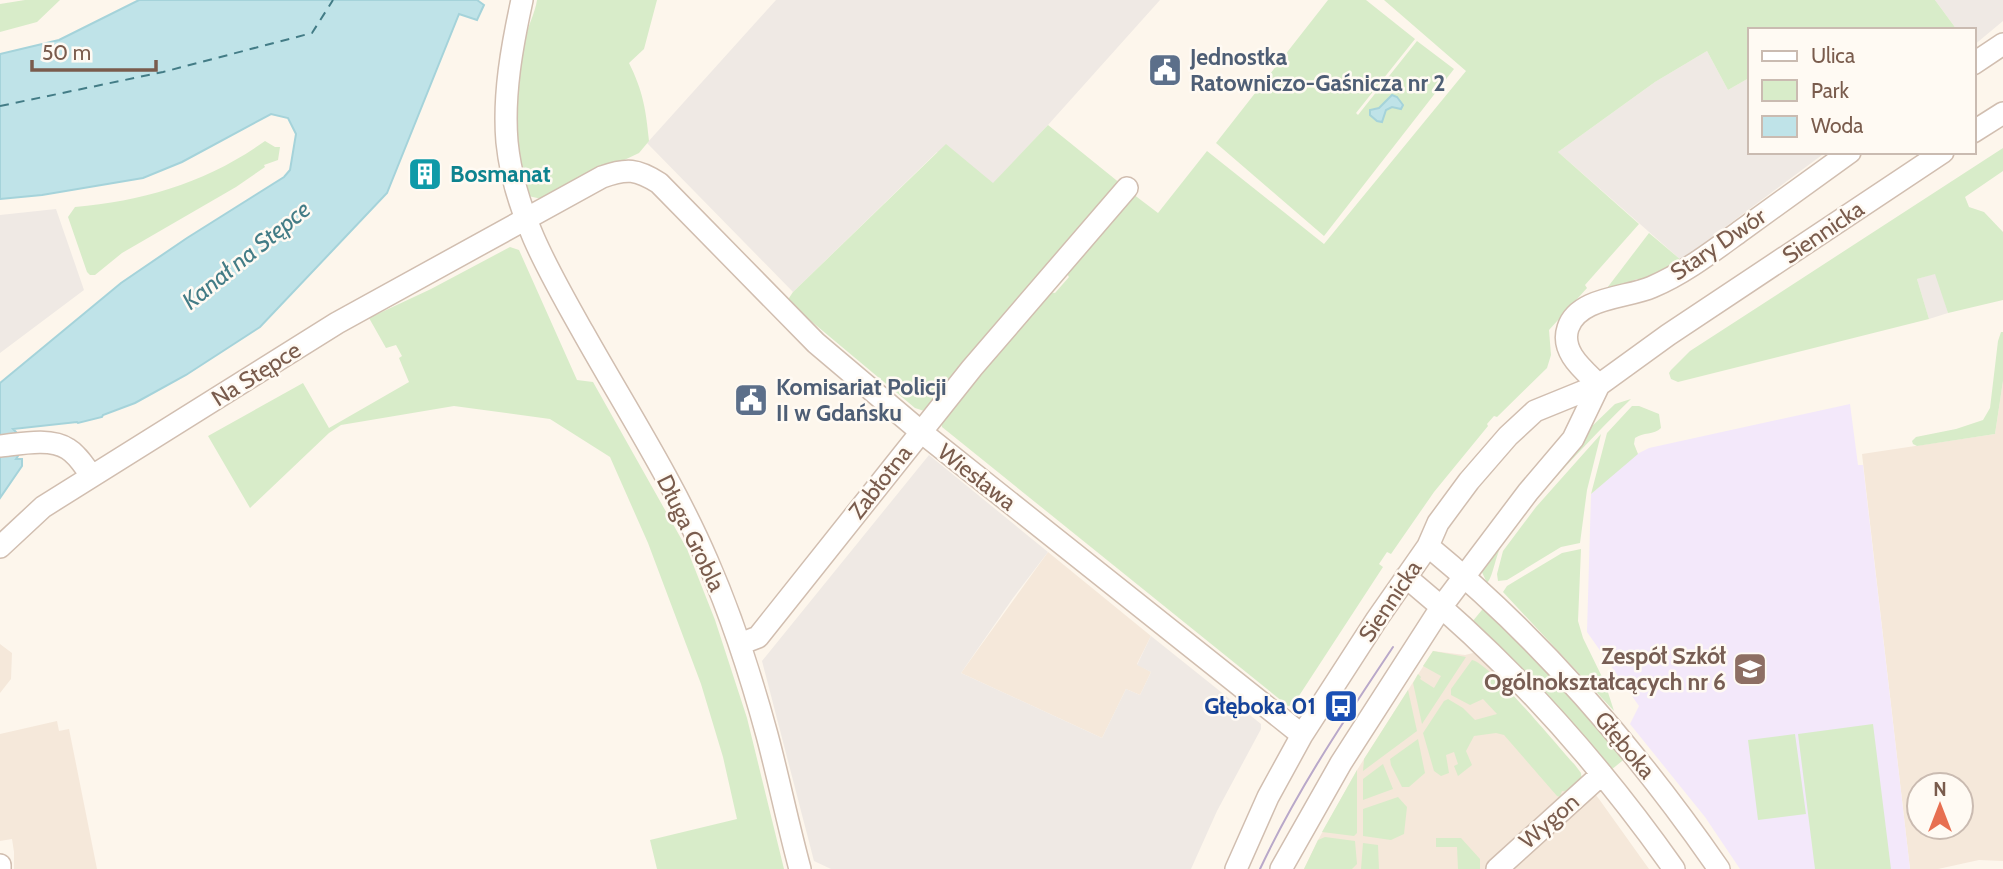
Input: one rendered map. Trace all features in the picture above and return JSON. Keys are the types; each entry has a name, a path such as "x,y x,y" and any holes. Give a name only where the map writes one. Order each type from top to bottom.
{"street":[{"name":"Długa Grobla","path":"522,0 510,65 507,131 515,186 533,241 706,557 740,644 767,733 800,869"},
{"path":"1975,63 2003,44"},
{"path":"1975,131 1999,115"},
{"name":"Stary Dwór","path":"1599,385 1575,362 1567,344 1568,328 1574,316 1587,306 1651,288 1692,266 1847,154"},
{"name":"Siennicka","path":"1236,869 1268,797 1302,735 1428,546 1438,523 1469,481 1508,436 1535,411 1599,385 1668,335 1940,154"},
{"name":"Wiesława","path":"526,220 602,177 618,171 643,173 659,183 816,344 920,432 1302,735"},
{"name":"Zabłotna","path":"740,644 758,637 920,432 1127,188"},
{"name":"Na Stępce","path":"0,547 43,507 90,475 337,323 526,220"},
{"name":"Siennicka","path":"1280,869 1341,763 1441,606 1528,492 1573,439 1599,385"},
{"path":"8,445 45,443 66,447 90,475"},
{"name":"Głęboka","path":"1428,546 1497,604 1565,676 1643,766 1718,869"},
{"name":"Głęboka","path":"1406,577 1507,668 1609,782 1674,869"},
{"name":"Wygon","path":"1497,869 1609,782 1643,766"}],"shaded area":[{"path":"776,0 1160,0 993,184 937,152 793,292 647,143"},
{"path":"1935,0 2003,0 2003,21 1975,44 1975,28 1956,28"},
{"path":"1707,51 1728,90 1748,79 1748,154 1823,154 1681,260 1558,152 1655,82"},
{"path":"56,209 84,290 0,353 0,215"},
{"path":"1936,273 1948,313 1929,319 1917,279"},
{"path":"2003,381 2003,861 1979,860 1938,869 1910,869 1907,841 1975,841 1975,771 1905,771 1905,826 1862,454 1995,434"},
{"name":"Zespół Szkół Ogólnokształcących nr 6","path":"1850,404 1858,465 1863,465 1910,869 1740,869 1705,817 1630,724 1639,706 1587,632 1591,494 1635,455 1649,448"},
{"path":"929,455 1048,552 961,673 1102,738 1126,689 1140,695 1151,672 1137,665 1151,636 1261,724 1261,729 1217,811 1191,869 831,869 814,861 762,661"},
{"path":"1048,552 1151,636 1137,664 1151,672 1140,695 1126,689 1102,738 961,673"},
{"path":"0,644 12,653 11,679 0,693"},
{"path":"1433,651 1465,655 1477,652 1599,799 1649,869 1304,869 1357,770"},
{"path":"57,721 59,731 69,729 97,869 14,869 12,839 0,841 0,734"}],"green space":[{"path":"25,0 60,0 37,22 0,32 0,4"},
{"path":"537,0 657,0 644,49 629,63 643,101 649,141 639,153 542,199 528,196 519,158 516,119 526,36"},
{"path":"1328,0 1366,0 1415,39 1356,113 1358,115 1417,41 1454,69 1324,236 1216,143"},
{"path":"1384,0 1935,0 1956,28 1748,28 1748,79 1728,90 1707,51 1655,82 1558,152 1639,224 1549,330 1551,355 1547,368 1487,424 1434,492 1391,554 1387,552 1379,564 1383,567 1293,705 1288,706 942,427 941,421 1049,292 1055,293 1069,277 1066,272 1133,194 1158,213 1207,151 1324,244 1466,71"},
{"path":"1048,125 1121,184 932,408 924,411 915,408 787,301 793,292 946,144 993,183"},
{"path":"265,141 280,147 278,160 264,165 265,167 236,187 122,253 95,275 87,272 68,217 75,207 126,200 174,187 221,168"},
{"path":"2003,148 2003,171 1965,197 1969,207 1984,212 2003,232 2003,300 1948,313 1935,274 1917,279 1929,319 1678,382 1671,379 1671,370 1690,351"},
{"path":"1649,233 1681,260 1641,280 1637,279 1604,292"},
{"path":"510,247 519,250 577,380 593,382 687,549 715,620 747,718 784,869 657,869 650,840 737,819 723,757 701,684 648,543 610,457 550,419 454,406 341,425 329,433 250,508 208,436 303,383 329,428 409,382 396,345 386,348 369,318"},
{"path":"2001,332 2003,381 1995,434 1917,446 1913,444 1912,441 1916,437 1983,420 1990,408"},
{"path":"1631,399 1565,467 1521,518 1588,430 1615,404"},
{"path":"1632,406 1659,414 1661,428 1635,438 1638,454 1591,494 1607,433"},
{"path":"1601,434 1587,490 1580,543 1561,547 1507,580 1498,581 1497,574 1503,551 1536,507"},
{"path":"1513,528 1502,545 1487,583 1481,570"},
{"path":"1581,549 1578,621 1614,711 1503,592 1507,586 1562,553"},
{"path":"1486,605 1627,757 1611,770 1530,678 1472,622"},
{"path":"1433,651 1466,657 1422,724 1413,683 1418,674 1420,679 1434,688 1441,676 1423,666"},
{"path":"1472,660 1493,675 1524,707 1575,765 1581,773 1582,782 1568,792 1562,791 1560,797 1557,796 1504,735 1496,733 1474,736 1466,751 1472,765 1458,776 1454,766 1458,764 1454,752 1446,755 1449,773 1441,776 1434,771 1423,733 1444,701 1448,699 1463,708 1475,720 1497,714 1483,699 1470,705 1451,695 1451,689"},
{"path":"1408,690 1417,731 1363,771 1364,759"},
{"path":"1873,724 1891,869 1815,869 1798,734"},
{"path":"1795,734 1806,814 1758,820 1748,740"},
{"path":"1418,739 1425,773 1409,787 1402,787 1390,759"},
{"path":"1383,764 1393,789 1363,800 1363,779"},
{"path":"1357,770 1357,833 1354,836 1322,832"},
{"path":"1398,797 1407,807 1404,834 1391,840 1363,836 1363,809"},
{"path":"1325,837 1355,841 1357,864 1352,869 1304,869 1318,840"},
{"path":"1436,838 1461,838 1480,859 1480,869 1458,869 1457,847 1436,847"},
{"path":"1363,843 1378,845 1379,869 1361,869"}],"water":[{"name":"Kanał na Stępce","path":"139,0 477,0 484,5 477,20 459,14 387,193 260,327 186,375 135,403 102,417 78,423 13,429 16,432 16,459 22,459 22,466 0,498 0,383 121,283 284,177 290,170 296,134 288,118 271,114 182,162 143,178 42,195 0,199 0,54 59,40"},
{"path":"1392,95 1403,105 1401,109 1392,107 1386,110 1382,122 1377,121 1370,115 1370,110 1379,108"}],"ferry route":[{"path":"0,106 163,72 312,33 333,0"}],"tram line":[{"path":"1260,869 1306,783 1393,647"}],"place":[{"name":"Jednostka Ratowniczo-Gaśnicza nr 2","path":"1165,70"},
{"name":"Bosmanat","path":"425,174"},
{"name":"Komisariat Policji II w Gdańsku","path":"751,400"},
{"name":"Zespół Szkół Ogólnokształcących nr 6","path":"1750,669"},
{"name":"Głęboka 01","path":"1341,706"}]}
